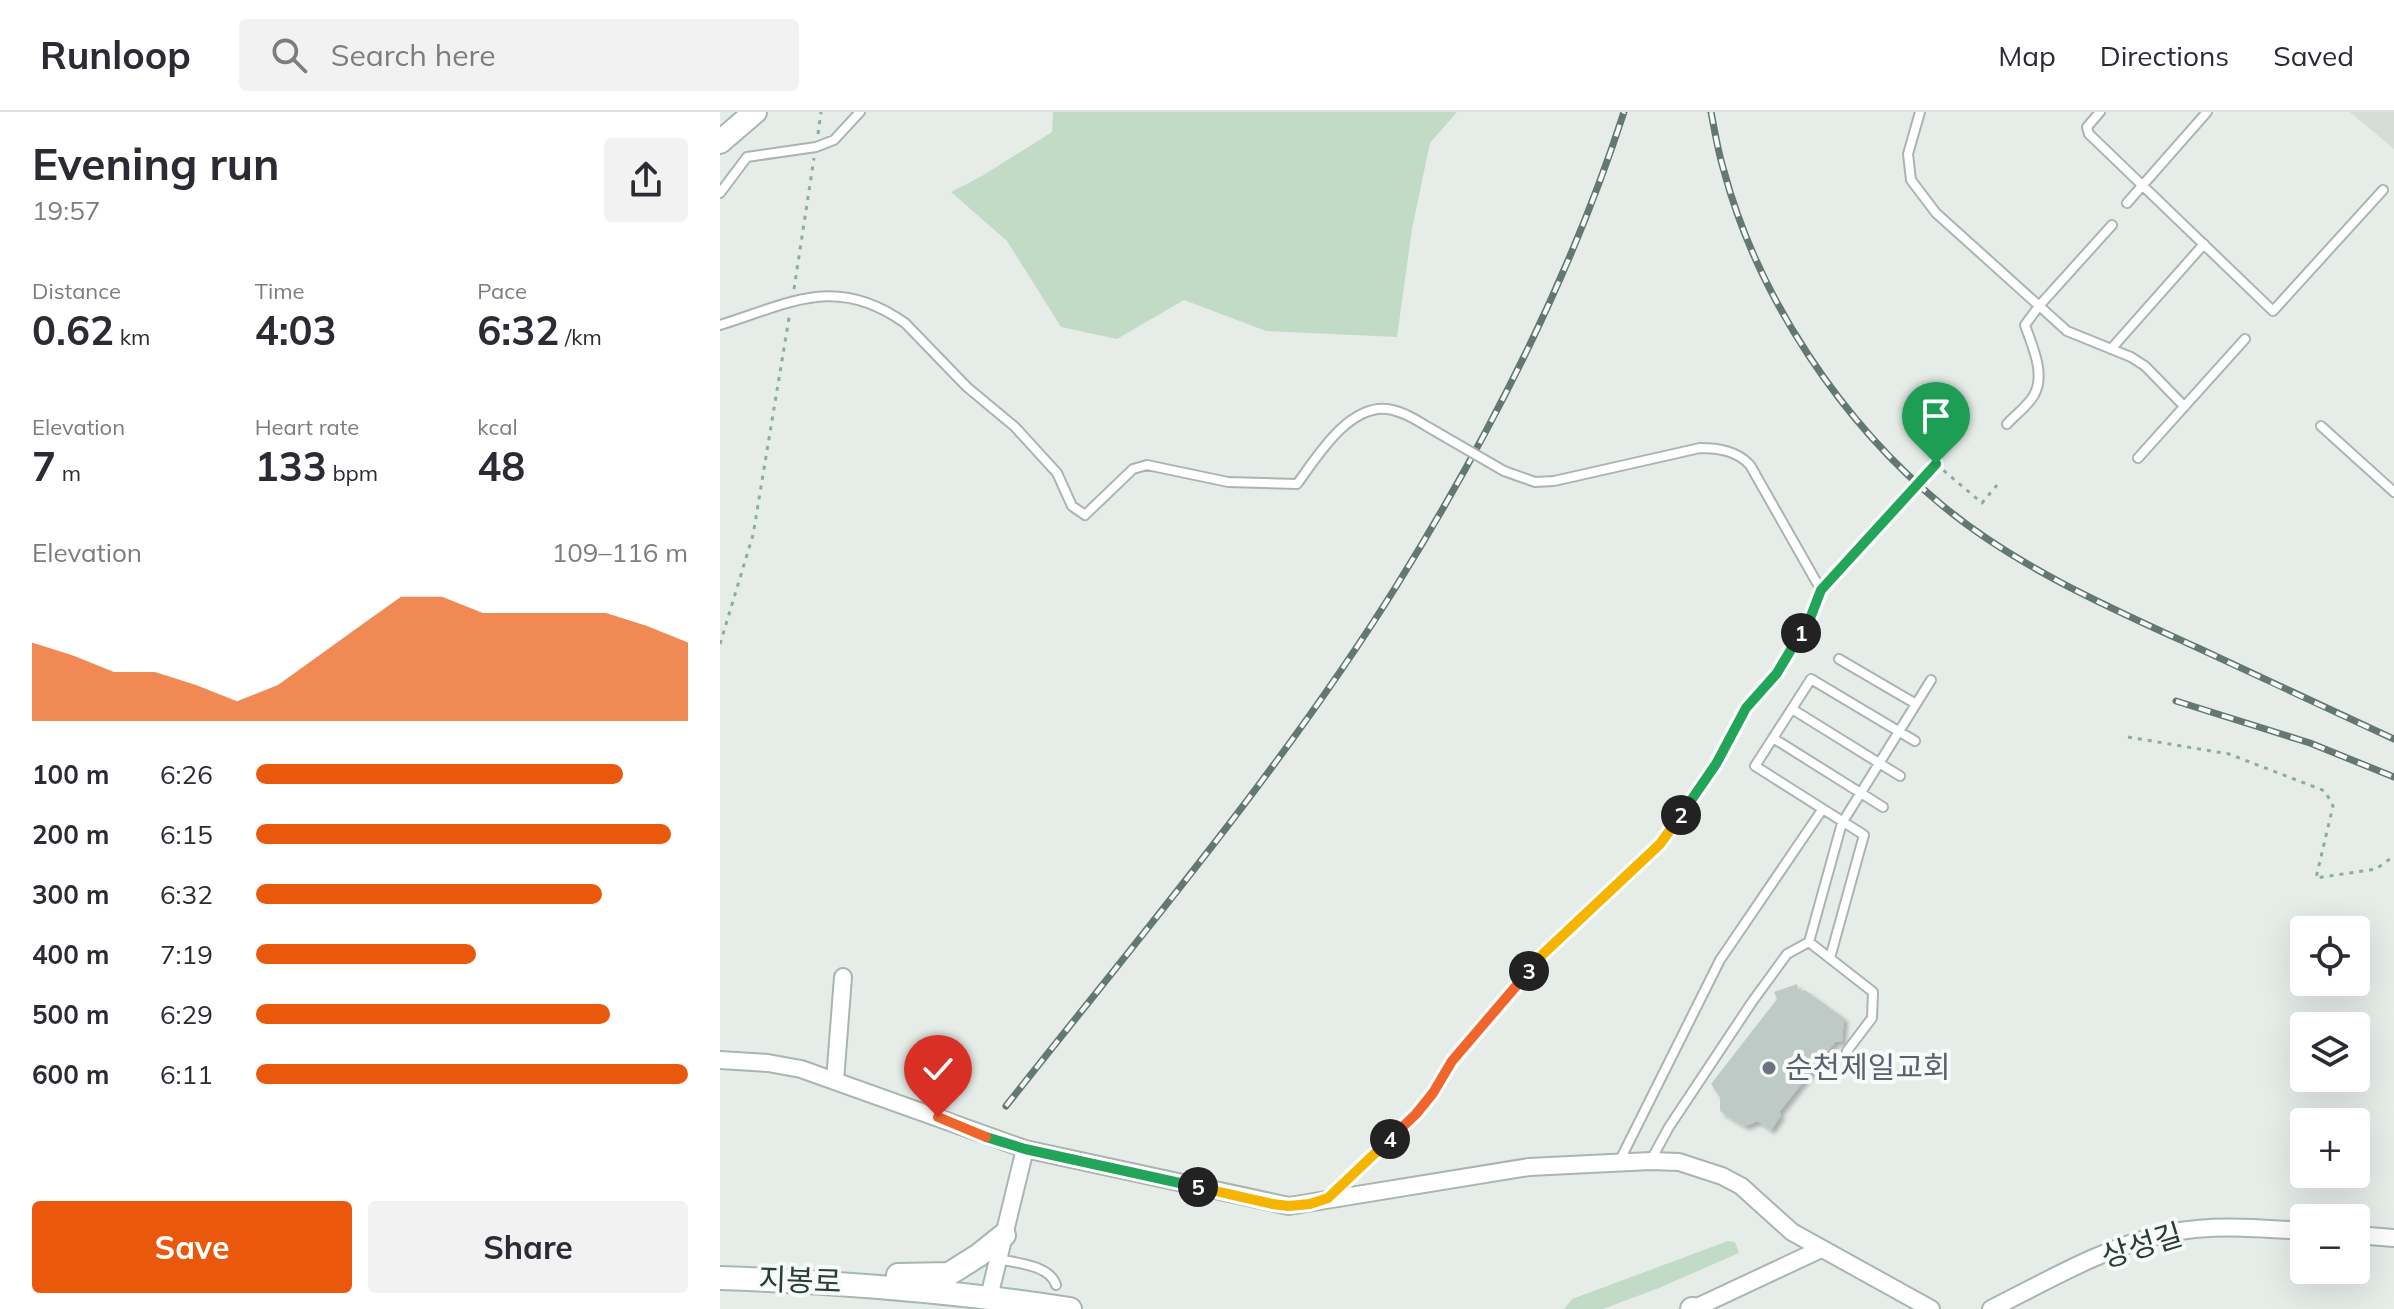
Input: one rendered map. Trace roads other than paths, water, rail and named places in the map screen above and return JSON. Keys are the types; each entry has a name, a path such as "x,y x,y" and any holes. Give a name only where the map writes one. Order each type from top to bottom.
{"main road":[{"path":"720,142 755,112"},
{"path":"836,1282 889,1275 949,1274 1004,1235"},
{"name":"지봉로","path":"720,1278 836,1282 988,1302 1070,1309"}],"street":[{"path":"835,1081 843,977"},
{"path":"720,1060 785,1066 1025,1149 1272,1204 1298,1205 1514,1169 1619,1162 1679,1162 1722,1176 1749,1192 1792,1232 1819,1250 1931,1309"},
{"path":"988,1302 1025,1149"},
{"name":"상성길","path":"1991,1309 2128,1244 2167,1234 2226,1227 2290,1230"},
{"path":"2370,1236 2394,1238"},
{"path":"1693,1309 1819,1250"}],"lane":[{"path":"720,193 747,157 816,147 834,140 860,112"},
{"path":"1920,112 1908,154 1911,180 1936,213 2067,331 2145,366 2184,406"},
{"path":"2100,112 2087,127 2089,134 2273,311 2383,190"},
{"path":"2127,203 2207,112"},
{"path":"2007,424 2034,395 2038,366 2025,325 2112,225"},
{"path":"2111,349 2204,244"},
{"path":"720,325 792,301 825,295 842,295 882,309 905,323 967,387 1015,427 1057,473 1072,506 1085,515 1133,469 1147,465 1228,482 1297,484 1342,428 1364,413 1378,409 1397,411 1504,471 1535,482 1554,481 1700,448 1732,452 1750,465 1821,590"},
{"path":"2138,458 2245,339"},
{"path":"2321,426 2394,492"},
{"path":"1328,1198 1416,1114 1452,1061 1543,954 1660,844 1716,764 1746,708 1777,673 1811,616 1821,590 1892,513"},
{"path":"1839,659 1916,704"},
{"path":"1830,958 1864,835 1755,766 1811,679 1915,741"},
{"path":"1651,1161 1669,1127 1752,1002 1787,954 1809,942 1842,823 1931,680"},
{"path":"1792,709 1900,776"},
{"path":"1773,738 1883,807"},
{"path":"1619,1162 1720,960 1822,810"},
{"path":"1809,942 1873,992 1872,1018 1847,1051"},
{"path":"998,1259 1046,1272 1055,1279 1056,1285"}],"railway":[{"path":"1006,1106 1258,786 1353,653 1397,585 1464,472 1525,355 1579,235 1624,112"},
{"path":"1711,112 1722,164 1739,218 1758,265 1782,311 1838,397 1906,473 1972,528 2065,585 2394,739"},
{"path":"2176,701 2310,743 2394,777"}],"place":[{"name":"순천제일교회","path":"1769,1068"}]}
